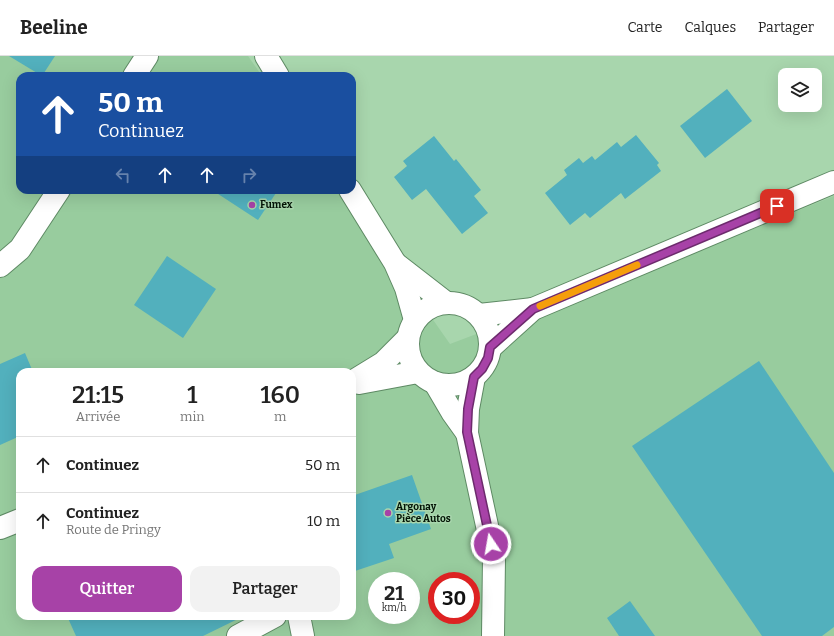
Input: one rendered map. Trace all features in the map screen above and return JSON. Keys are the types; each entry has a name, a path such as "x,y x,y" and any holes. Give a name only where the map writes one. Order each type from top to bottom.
{"street":[{"path":"137,72 147,56"},
{"path":"266,56 276,72"},
{"path":"479,315 533,309 834,182"},
{"path":"0,266 20,249 56,194"},
{"path":"352,194 395,263 406,288 411,329 409,356 467,432"},
{"path":"395,263 445,302"},
{"path":"356,380 383,363 428,308 445,302 458,303 469,307 479,315 488,330 490,347 488,358 482,369 474,377 455,385 426,377 356,383"},
{"path":"490,347 533,309"},
{"path":"474,377 468,409 467,432 494,558 493,636"},
{"path":"0,528 16,522"},
{"path":"238,636 268,620"},
{"path":"299,620 303,636"}],"shaded area":[{"path":"0,56 248,56 259,72 16,72 16,194 345,194 450,344 753,229 834,196 834,636 0,636"}],"building":[{"path":"9,56 55,56 45,72 35,72"},
{"path":"727,89 752,121 705,158 680,126"},
{"path":"636,135 659,163 657,165 661,171 625,199 621,193 590,218 585,213 570,225 545,193 567,175 564,170 579,158 583,163 592,156 595,160 617,142 621,147"},
{"path":"434,136 454,161 456,159 481,190 474,196 488,213 462,234 426,189 412,200 394,177 407,166 403,161"},
{"name":"Fumex","path":"218,194 275,194 258,220"},
{"path":"167,256 216,289 183,338 134,305"},
{"path":"25,353 31,368 16,368 16,438 0,445 0,364"},
{"path":"759,361 834,473 834,627 822,636 762,636 632,446"},
{"name":"Argonay Pièce Autos","path":"412,475 431,529 389,544 394,558 356,571 356,495"},
{"path":"630,601 655,636 619,636 607,618"},
{"path":"69,620 236,620 203,636 76,636"}],"slow traffic":[{"path":"540,306 637,265"}],"place":[{"name":"Fumex","path":"252,205"},
{"name":"Argonay Pièce Autos","path":"388,513"}],"route":[{"path":"491,544 467,432 468,409 474,377 482,369 488,358 490,347 533,309 777,206"}]}
